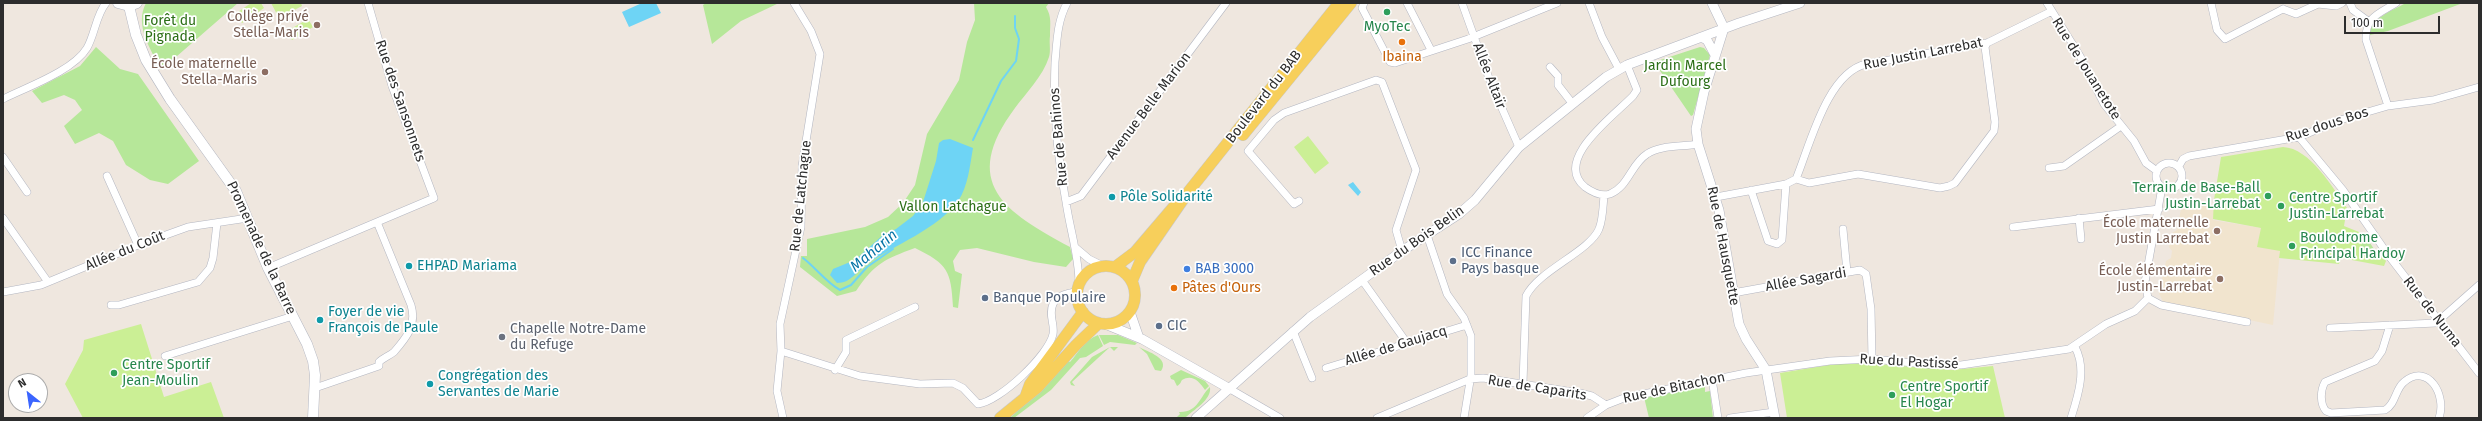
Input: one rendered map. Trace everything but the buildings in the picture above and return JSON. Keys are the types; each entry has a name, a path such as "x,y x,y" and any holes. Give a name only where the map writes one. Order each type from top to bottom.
{"main road":[{"path":"118,3 133,4"},
{"name":"Boulevard du BAB","path":"1132,281 1140,262 1189,191 1339,3"},
{"path":"1217,156 1241,137 1351,3"},
{"name":"Promenade de la Barre","path":"133,4 136,35 151,69 233,185 268,268 293,316 313,361 315,388 313,418"},
{"name":"Boulevard du BAB","path":"1115,267 1135,252 1166,213 1189,191"},
{"path":"1000,418 1026,395 1037,388 1076,345 1102,324 1123,319 1130,312 1136,295 1132,281 1125,272 1115,267 1103,266 1089,271 1078,288 1082,312 1030,384 1026,395"},
{"path":"1082,312 1102,324"}],"street":[{"path":"3,99 81,57 91,41 100,14 106,3"},
{"name":"Rue des Sansonnets","path":"368,3 392,86 434,198 377,222"},
{"name":"Rue de Latchague","path":"783,418 777,392 781,351 780,324 801,227 802,166 820,54 811,31 794,3"},
{"name":"Rue de Bahinos","path":"1067,3 1058,28 1054,88 1058,153 1066,202 1076,248 1078,288"},
{"name":"Avenue Belle Marion","path":"1066,202 1081,196 1226,3"},
{"path":"1364,3 1362,8 1390,62 1401,62 1474,36 1557,3"},
{"path":"1407,3 1430,51"},
{"name":"Allée Altaïr","path":"1462,3 1500,108 1519,147"},
{"path":"1589,3 1602,37 1635,83 1637,90 1578,153 1575,163 1575,170 1583,185 1591,192 1604,195 1619,189 1640,160 1651,151 1698,144"},
{"path":"1712,3 1724,28"},
{"name":"Rue du Bois Belin","path":"1196,418 1230,390 1293,331 1402,251 1459,214 1475,200 1519,147 1572,103 1623,67 1724,28 1800,3"},
{"name":"Rue de Jouanetote","path":"2046,3 2050,12 2080,56 2104,104 2146,163 2157,171"},
{"path":"2212,3 2217,30 2224,39 2282,6 2296,14 2318,4 2336,6 2342,3"},
{"path":"2350,3 2353,10 2368,21"},
{"path":"2388,106 2366,40 2365,28 2368,21 2396,3"},
{"name":"Rue Justin Larrebat","path":"1796,179 1819,119 1838,82 1852,68 1866,64 1987,43 2050,12"},
{"name":"Rue de Hausquette","path":"1724,28 1697,120 1698,144 1716,197 1741,329 1766,370 1774,415"},
{"path":"1701,37 1707,40 1715,55"},
{"path":"1716,197 1786,184 1796,179 1809,182 1858,174 1940,188 1955,183 1994,131 1995,122 1985,47 1987,43"},
{"path":"1550,67 1558,76 1558,85 1572,103"},
{"path":"1299,201 1294,204 1248,151 1274,120 1284,114 1376,80 1382,82 1416,170 1396,230 1402,251"},
{"name":"Rue dous Bos","path":"2179,166 2182,159 2189,156 2299,137 2340,120 2388,106 2433,100 2479,87"},
{"path":"2049,168 2064,166 2121,126"},
{"name":"Rue de Numa","path":"2299,137 2343,190 2389,256 2479,373"},
{"path":"3,157 27,192"},
{"path":"2167,163 2179,166 2182,171 2180,183 2171,189 2162,187 2157,180 2157,171 2167,163"},
{"path":"107,176 138,245"},
{"path":"1751,190 1768,241 1774,245 1782,240 1786,184"},
{"path":"2148,298 2145,282 2162,187"},
{"path":"1523,383 1526,296 1533,285 1595,236 1601,221 1604,195"},
{"path":"2013,227 2159,209"},
{"path":"3,218 48,282"},
{"name":"Allée du Coût","path":"3,292 34,288 138,245 188,227 248,218"},
{"path":"2079,218 2081,239"},
{"path":"268,268 377,222 411,305 415,317 411,328 394,352 378,362 379,366 315,388"},
{"path":"111,305 119,306 198,282 210,268 213,258 217,223"},
{"path":"1844,229 1847,272"},
{"path":"1427,235 1447,294 1467,324 1471,336 1470,379 1464,418"},
{"path":"1076,248 1089,259 1103,266"},
{"name":"Allée Sagardi","path":"1733,293 1860,270 1866,274 1871,309 1872,359"},
{"path":"1362,280 1407,343"},
{"path":"2330,328 2439,322 2479,285"},
{"path":"781,351 835,370 901,382 953,383 963,388 978,404 983,404 1001,394 1031,367 1053,334 1051,317 1053,303 1063,295 1078,288"},
{"path":"2148,298 2161,305 2247,322"},
{"path":"2071,418 2080,387 2078,354 2075,347 2106,324 2135,311 2148,298"},
{"path":"835,370 846,352 846,340 915,307"},
{"path":"1130,312 1139,338"},
{"path":"165,356 293,316"},
{"path":"1102,324 1139,338 1280,418"},
{"name":"Allée de Gaujacq","path":"1326,368 1467,324"},
{"path":"2390,325 2382,351 2375,361 2325,382 2322,387 2322,405 2326,412 2331,413 2385,410 2392,404 2404,382 2423,377 2435,384 2438,390 2442,405 2439,418"},
{"path":"1293,331 1312,378"},
{"name":"Rue du Pastissé","path":"1766,370 1835,360 1872,359 1934,365 1962,365 2049,353 2075,347"},
{"name":"Rue de Bitachon","path":"1590,417 1606,405 1624,398 1712,379 1766,370"},
{"name":"Rue de Caparits","path":"1377,418 1470,379 1484,378 1523,383 1592,396 1606,405"},
{"path":"1712,379 1718,418"},
{"path":"1730,418 1774,415"}],"shaded area":[{"name":"École élémentaire Justin-Larrebat","path":"2183,198 2215,205 2213,220 2261,228 2280,251 2273,325 2163,302 2159,293 2166,261 2171,258 2172,251 2169,247 2172,233 2177,230"}],"green space":[{"name":"Forêt du Pignada","path":"146,3 238,3 161,70 145,37 143,29 142,20"},
{"path":"251,3 261,3 264,8 242,23 235,14"},
{"path":"271,3 301,3 302,6 279,18"},
{"path":"706,3 779,3 741,21 712,44 703,5"},
{"name":"Vallon Latchague","path":"974,3 1049,3 1046,7 1050,21 1049,57 1039,78 1015,108 999,134 991,156 991,176 997,192 1009,207 1026,221 1070,247 1073,259 1066,267 1034,262 977,248 960,250 953,261 955,271 962,274 958,308 953,307 951,285 946,270 935,259 915,248 896,255 881,263 869,274 856,291 837,296 800,267 801,256 807,256 807,239 865,227 888,217 903,203 915,185 927,134 959,80 967,42 975,20"},
{"path":"2406,3 2463,3 2388,31 2370,35 2373,24 2389,12"},
{"path":"308,19 313,27 292,40 287,31"},
{"path":"96,47 120,69 138,74 199,161 168,184 150,180 126,165 113,141 99,133 75,144 64,126 82,110 75,100 64,95 42,103 32,91 80,66"},
{"name":"Jardin Marcel Dufourg","path":"1700,47 1704,48 1710,55 1693,115 1691,116 1654,62"},
{"path":"1308,136 1329,163 1315,174 1294,147"},
{"name":"Centre Sportif Justin-Larrebat","path":"2283,147 2293,149 2302,154 2320,170 2347,208 2344,226 2364,234 2360,249 2380,253 2386,261 2384,266 2341,258 2339,264 2279,258 2280,251 2257,247 2261,228 2213,219 2214,200 2221,157"},
{"path":"2364,234 2376,252 2360,249"},
{"name":"Centre Sportif Jean-Moulin","path":"141,324 164,397 211,382 224,418 83,418 65,384 83,350 84,340"},
{"path":"1098,335 1103,346 1086,357 1080,358 1051,390 1014,418 1010,418 1067,360 1070,362 1085,343"},
{"path":"1099,335 1118,335 1137,343 1135,345 1110,342 1104,345"},
{"path":"1110,347 1118,347 1114,351"},
{"path":"1110,347 1072,382 1075,386 1071,385 1070,382 1092,357"},
{"path":"1139,347 1157,356 1163,362 1161,371 1155,370 1147,354"},
{"name":"Centre Sportif El Hogar","path":"1864,363 1952,370 1993,366 2005,418 1787,418 1780,373 1835,364"},
{"path":"1181,370 1205,381 1209,386 1205,390 1195,379 1186,378 1177,386 1170,376"},
{"path":"1210,387 1208,396 1201,404 1185,418 1176,418 1180,414 1179,412 1185,412 1195,407"},
{"path":"1705,387 1705,392 1710,391 1713,418 1649,418 1644,397"}],"water":[{"path":"642,3 656,3 661,13 629,27 622,12"},
{"path":"950,139 973,148 970,169 964,189 958,201 950,211 928,228 867,264 850,279 842,283 837,283 830,275 833,269 855,260 883,235 896,229 913,216 923,202 936,161 939,143 943,140"},
{"path":"1353,182 1361,192 1358,196 1348,185"}],"waterway":[{"name":"Maharin","path":"973,140 1001,81 1016,61 1019,39 1015,28 1015,16"},
{"name":"Maharin","path":"803,258 840,290 851,285 867,267 893,249"}],"place":[{"name":"MyoTec","path":"1387,12"},
{"name":"Collège privé Stella-Maris","path":"317,25"},
{"name":"Ibaina","path":"1402,42"},
{"name":"École maternelle Stella-Maris","path":"265,72"},
{"name":"Terrain de Base-Ball Justin-Larrebat","path":"2268,196"},
{"name":"Pôle Solidarité","path":"1112,197"},
{"name":"Centre Sportif Justin-Larrebat","path":"2281,206"},
{"name":"École maternelle Justin Larrebat","path":"2217,231"},
{"name":"Boulodrome Principal Hardoy","path":"2292,246"},
{"name":"ICC Finance Pays basque","path":"1453,261"},
{"name":"EHPAD Mariama","path":"409,266"},
{"name":"BAB 3000","path":"1187,269"},
{"name":"École élémentaire Justin-Larrebat","path":"2220,279"},
{"name":"Pâtes d'Ours","path":"1174,288"},
{"name":"Banque Populaire","path":"985,298"},
{"name":"Foyer de vie François de Paule","path":"320,320"},
{"name":"CIC","path":"1159,326"},
{"name":"Chapelle Notre-Dame du Refuge","path":"502,337"},
{"name":"Centre Sportif Jean-Moulin","path":"114,373"},
{"name":"Congrégation des Servantes de Marie","path":"430,384"},
{"name":"Centre Sportif El Hogar","path":"1892,395"}]}
